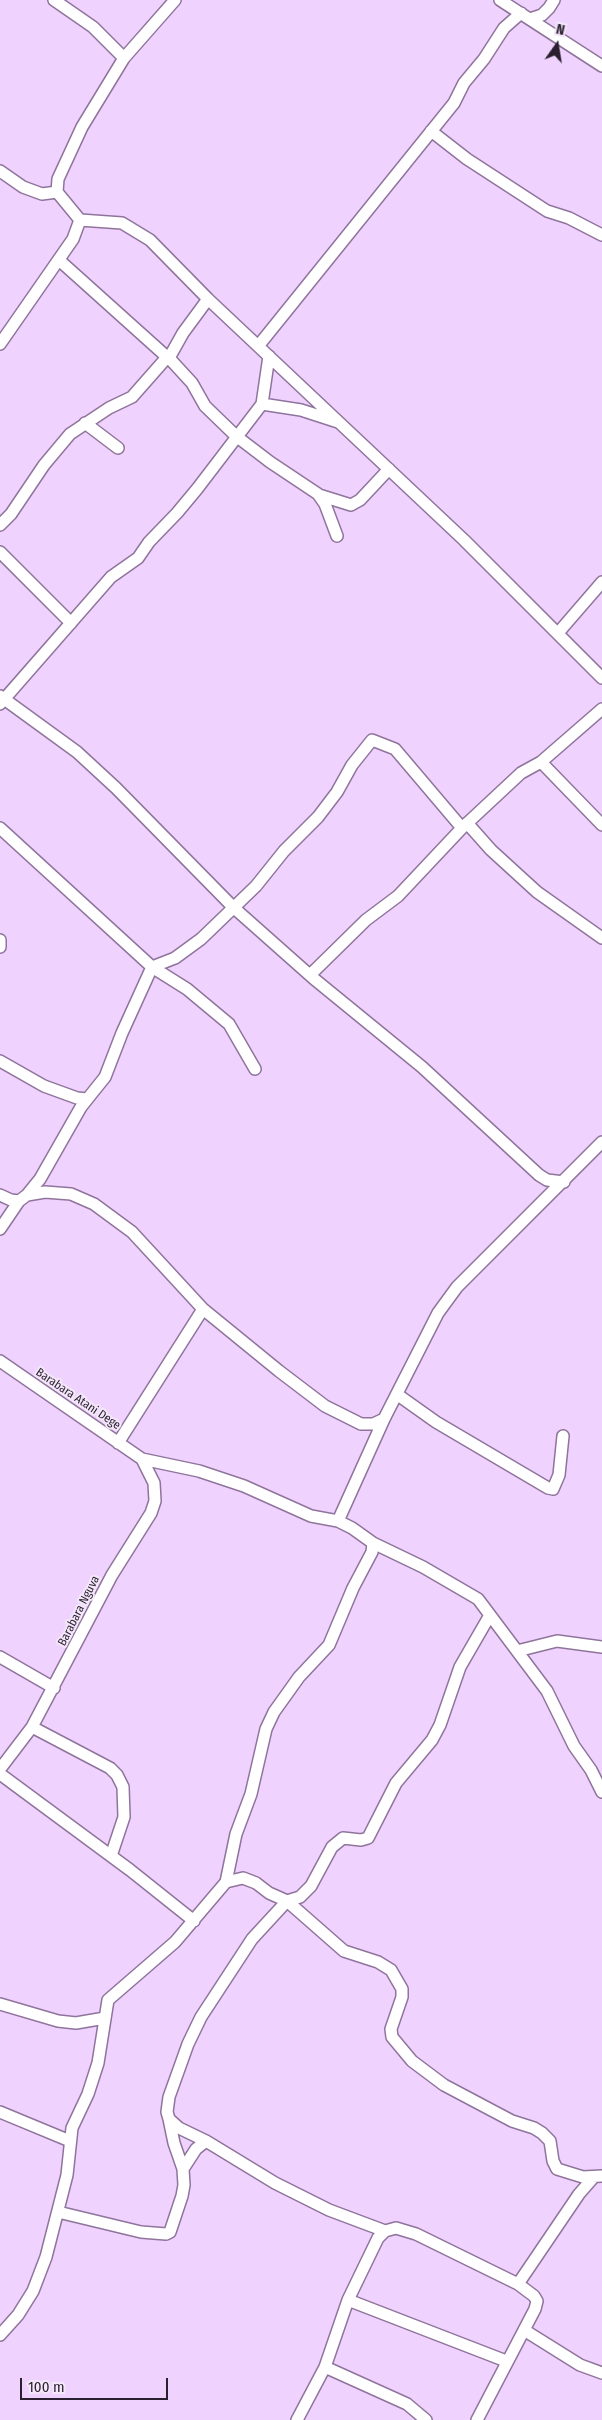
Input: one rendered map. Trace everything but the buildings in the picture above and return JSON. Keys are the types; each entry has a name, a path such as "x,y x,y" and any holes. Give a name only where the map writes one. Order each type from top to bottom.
{"street":[{"path":"54,0 93,27 124,58"},
{"path":"175,0 124,58 82,127 58,179 57,192 80,220 122,223 137,230 150,240 208,299 389,469 602,678"},
{"path":"500,0 602,66"},
{"path":"259,346 454,103 464,83 484,59 504,28 526,16 542,15 554,0"},
{"path":"432,131 467,159 547,211 568,218 602,235"},
{"path":"0,171 23,187 42,194 57,192"},
{"path":"0,344 73,239 80,220"},
{"path":"59,260 168,356 172,363 192,383 206,406 236,436 270,462 318,494 351,505 360,500 389,469"},
{"path":"0,525 11,514 57,448 70,434 84,423 132,397 168,356 208,299"},
{"path":"269,356 262,404 177,513 149,542 138,558 111,576 1,700 77,752 116,788 233,907 310,975 422,1067 523,1161 547,1180 554,1191"},
{"path":"262,404 301,410 341,424"},
{"path":"84,423 118,448"},
{"path":"318,494 325,504 338,536"},
{"path":"0,552 71,623"},
{"path":"558,633 602,582"},
{"path":"310,975 366,920 398,896 465,826 521,773 541,762 602,708"},
{"path":"0,1229 40,1178 87,1099 105,1077 122,1033 152,967 175,958 201,939 256,886 284,851 318,817 337,792 352,765 372,740 395,749 465,826 537,892 602,938"},
{"path":"541,762 602,824"},
{"path":"0,828 152,967 202,1000 229,1024 255,1069"},
{"path":"0,940 0,947"},
{"path":"2,1066 44,1086 77,1098 87,1099"},
{"path":"338,1521 384,1420 438,1313 456,1287 486,1255 564,1182 602,1142"},
{"path":"547,1180 564,1182"},
{"path":"0,1195 11,1200 45,1192 71,1194 94,1204 132,1232 203,1309 325,1406 361,1424 373,1424 384,1420"},
{"path":"118,1443 203,1309"},
{"name":"Barabara Atani Dege","path":"0,1361 142,1459"},
{"path":"398,1395 436,1422 548,1488 553,1488 559,1475 562,1436"},
{"path":"142,1459 217,1477 244,1486 311,1516 338,1521 373,1543 456,1584 478,1599 547,1691 574,1746 591,1770 602,1792"},
{"name":"Barabara Nguva","path":"0,1769 32,1727 112,1575 152,1514 155,1501 154,1482 142,1459"},
{"path":"0,2335 18,2315 33,2291 46,2257 68,2175 72,2128 88,2094 98,2062 108,2000 175,1942 226,1882 236,1834 251,1794 266,1729 274,1712 299,1677 330,1645 354,1588 372,1552 373,1543"},
{"path":"58,2212 141,2232 166,2234 170,2232 184,2184 183,2168 167,2112 169,2097 188,2044 201,2017 252,1939 287,1901 300,1897 310,1886 332,1847 343,1838 361,1840 368,1838 396,1783 432,1740 440,1725 460,1666 490,1615"},
{"path":"516,1651 557,1641 602,1647"},
{"path":"0,1657 54,1688"},
{"path":"32,1727 110,1768 117,1775 123,1787 124,1818 111,1856"},
{"path":"0,1774 111,1856 194,1921"},
{"path":"226,1882 243,1878 256,1883 269,1893 287,1901 344,1951 378,1962 391,1970 402,1989 402,1997 391,2029 392,2037 412,2061 444,2085 512,2121 542,2132 550,2141 553,2161 558,2169 598,2177"},
{"path":"0,2004 58,2021 76,2023 105,2018"},
{"path":"0,2112 70,2142"},
{"path":"169,2120 179,2128 206,2141 275,2183 329,2210 385,2231"},
{"path":"183,2168 196,2149 206,2141"},
{"path":"518,2284 578,2194 598,2177"},
{"path":"297,2420 326,2367 348,2300 378,2238 385,2231 396,2228 416,2234 518,2284 534,2296 537,2301 477,2420"},
{"path":"348,2300 506,2361"},
{"path":"524,2330 580,2365 602,2373"},
{"path":"326,2367 407,2404 426,2420"}]}
